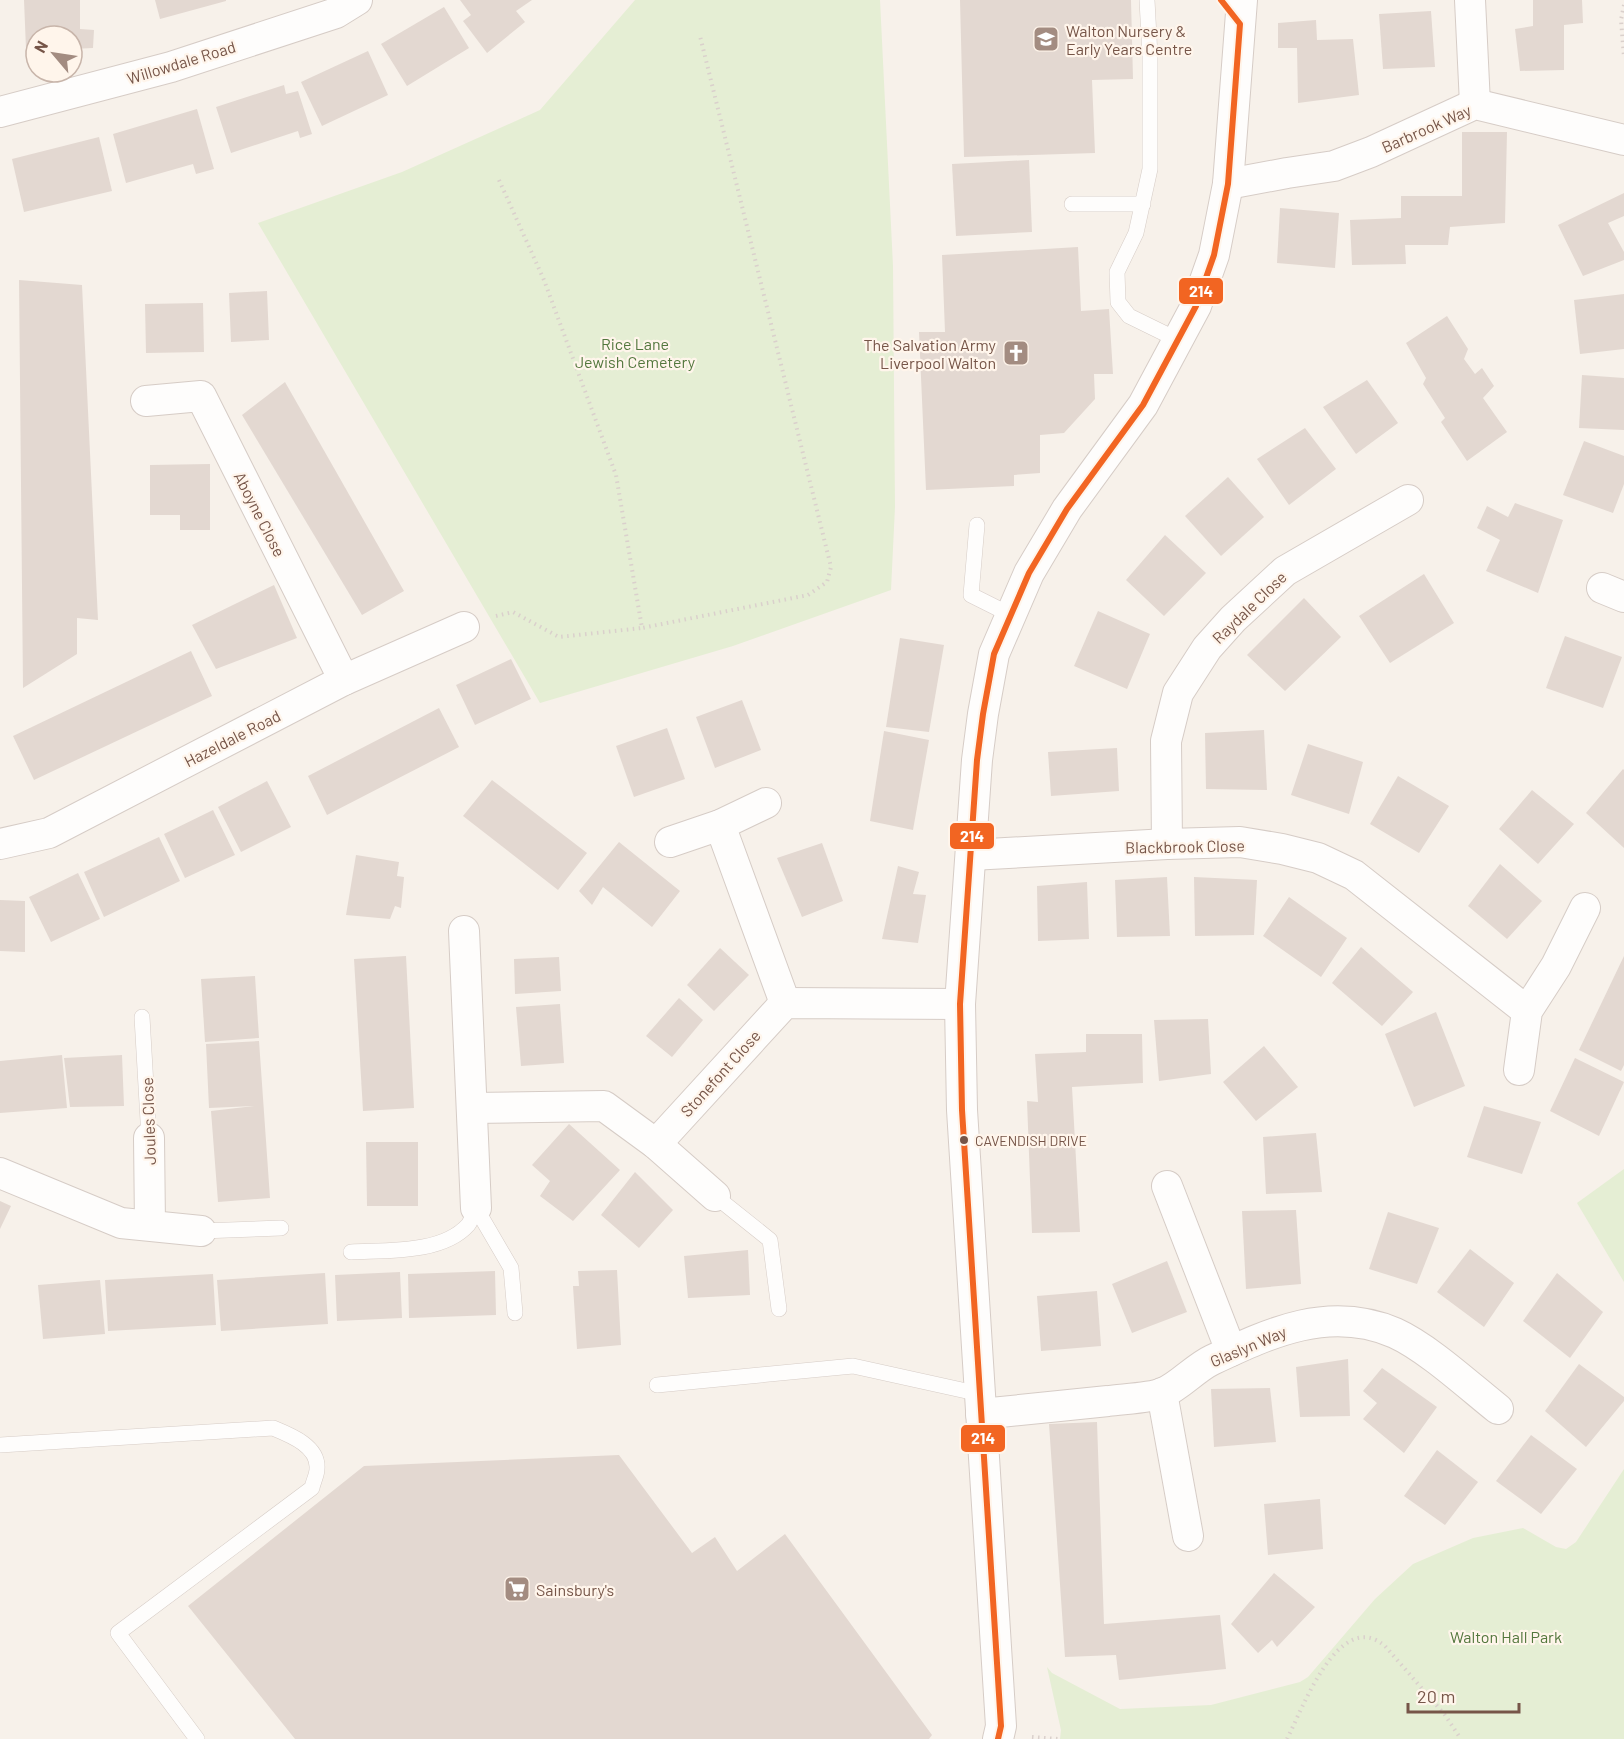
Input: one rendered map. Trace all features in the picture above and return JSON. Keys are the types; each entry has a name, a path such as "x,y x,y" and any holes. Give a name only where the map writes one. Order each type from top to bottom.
{"street":[{"name":"Willowdale Road","path":"0,112 171,67 336,13 357,0"},
{"path":"998,1739 1001,1726 962,1110 960,1004 977,760 994,654 1029,573 1067,509 1143,405 1196,306 1214,255 1228,184 1241,12 1221,0"},
{"path":"1470,0 1475,104"},
{"name":"Barbrook Way","path":"1228,184 1334,166 1371,152 1475,104 1624,141"},
{"name":"Aboyne Close","path":"146,401 201,396 344,680"},
{"name":"Raydale Close","path":"1167,844 1166,741 1178,693 1207,648 1233,619 1285,571 1408,500"},
{"name":"Hazeldale Road","path":"0,844 49,833 344,680 464,627"},
{"path":"670,842 720,825 766,803"},
{"path":"720,825 784,1003 960,1004"},
{"name":"Blackbrook Close","path":"971,855 1240,842 1318,858 1354,875 1527,1011"},
{"path":"1519,1070 1527,1011 1556,966 1585,908"},
{"path":"464,931 476,1208"},
{"name":"Stonefont Close","path":"656,1144 784,1003"},
{"path":"472,1108 604,1106 656,1144 716,1196"},
{"name":"Joules Close","path":"149,1138 150,1225"},
{"path":"0,1173 121,1223 201,1231"},
{"path":"1167,1186 1231,1351"},
{"name":"Glaslyn Way","path":"980,1404 1125,1399 1162,1393 1204,1364 1267,1334 1299,1325 1330,1322 1367,1323 1397,1334 1422,1349 1498,1409"},
{"path":"1162,1393 1188,1536"}],"lane":[{"path":"1147,0 1150,56 1150,169 1136,233 1117,272 1118,302 1129,316 1178,340"},
{"path":"1072,204 1143,204"},
{"path":"977,525 971,595 1011,615"},
{"name":"Joules Close","path":"142,1017 149,1138"},
{"path":"716,1196 770,1240 779,1310"},
{"path":"351,1252 424,1248 449,1238 468,1225 476,1208"},
{"path":"476,1208 511,1268 514,1312"},
{"path":"201,1231 281,1228"},
{"path":"657,1385 853,1366 980,1404"},
{"path":"0,1445 273,1428 296,1438 312,1451 318,1468 312,1488 118,1633 197,1739"}],"path":[{"path":"1624,5 1621,20 1624,57"},
{"path":"464,627 490,617 513,612 559,637 642,628 808,595 827,582 831,567 700,36"},
{"path":"499,180 544,280 616,475 642,628"},
{"path":"1287,1739 1317,1680 1336,1651 1350,1640 1362,1637 1376,1638 1384,1646 1445,1715 1461,1739"}],"green space":[{"name":"Rice Lane Jewish Cemetery","path":"635,0 880,0 893,266 895,507 891,590 733,646 540,703 258,223 402,172 540,110"},
{"path":"1624,1169 1624,1282 1577,1203"},
{"name":"Walton Hall Park","path":"1624,1469 1624,1739 1060,1739 1061,1730 1047,1667 1052,1673 1120,1709 1211,1705 1300,1682 1308,1677 1375,1599 1413,1564 1473,1538 1523,1528 1556,1547 1566,1549 1576,1542"}],"building":[{"path":"24,0 80,0 80,24 25,24"},
{"path":"155,0 226,0 226,1 160,19"},
{"path":"460,0 532,0 516,11 525,22 487,53 463,21 471,15"},
{"name":"Walton Nursery & Early Years Centre","path":"960,0 1131,0 1133,79 1092,80 1095,153 964,157"},
{"path":"1533,0 1582,0 1583,23 1564,25 1564,70 1520,71 1515,29 1533,26"},
{"path":"444,7 469,48 407,86 381,44"},
{"path":"1431,11 1435,67 1383,69 1379,14"},
{"path":"1316,20 1317,40 1353,39 1359,95 1298,103 1297,48 1278,48 1278,23"},
{"path":"84,29 94,30 93,48 84,48"},
{"path":"368,51 388,95 322,126 301,82"},
{"path":"284,85 286,94 298,91 312,134 300,138 298,131 231,153 216,107"},
{"path":"197,109 214,169 196,174 193,164 126,183 113,134"},
{"path":"1462,132 1507,132 1505,223 1450,227 1448,245 1405,245 1406,264 1352,265 1350,220 1401,218 1401,196 1462,196"},
{"path":"99,137 112,191 24,212 12,159"},
{"path":"1029,160 1032,232 956,236 952,164"},
{"path":"1624,193 1624,216 1608,223 1624,252 1624,260 1583,276 1558,225"},
{"path":"1280,208 1339,213 1335,268 1277,263"},
{"name":"The Salvation Army Liverpool Walton","path":"1078,247 1081,311 1109,309 1113,374 1094,374 1095,399 1064,433 1040,435 1040,473 1014,475 1014,486 926,490 919,332 945,332 942,255"},
{"path":"19,280 82,285 98,620 77,618 77,654 23,688"},
{"path":"267,291 269,340 231,342 229,293"},
{"path":"1624,294 1624,349 1580,354 1574,300"},
{"path":"203,303 204,352 146,353 145,304"},
{"path":"1447,316 1468,349 1464,359 1475,374 1482,368 1494,386 1483,398 1507,432 1467,461 1441,422 1445,418 1423,384 1426,378 1406,343"},
{"path":"1582,375 1624,378 1624,430 1579,428"},
{"path":"1367,380 1398,423 1356,454 1323,407"},
{"path":"285,382 404,591 362,615 242,415"},
{"path":"1305,428 1336,469 1289,505 1257,459"},
{"path":"1584,441 1624,456 1624,484 1613,513 1563,495"},
{"path":"210,464 210,530 180,530 180,515 150,515 150,465"},
{"path":"1228,477 1264,517 1221,556 1185,516"},
{"path":"1515,503 1563,520 1538,593 1486,571 1500,540 1477,528 1487,506 1508,517"},
{"path":"1165,535 1206,573 1164,616 1126,580"},
{"path":"1424,574 1454,623 1390,663 1359,616"},
{"path":"274,585 297,638 216,669 192,625"},
{"path":"1304,598 1341,637 1285,691 1247,655"},
{"path":"1098,611 1150,634 1127,689 1074,666"},
{"path":"1565,636 1622,657 1603,708 1546,688"},
{"path":"900,638 944,645 929,732 886,727"},
{"path":"191,651 212,696 34,780 13,736"},
{"path":"511,659 531,699 475,725 456,685"},
{"path":"742,700 761,750 715,768 696,717"},
{"path":"439,708 459,747 327,815 308,776"},
{"path":"667,728 685,779 634,797 616,746"},
{"path":"1264,730 1267,790 1206,789 1205,733"},
{"path":"884,731 929,740 913,830 870,821"},
{"path":"1308,744 1363,762 1349,814 1291,795"},
{"path":"1117,748 1119,791 1051,796 1048,752"},
{"path":"1624,770 1624,848 1586,813"},
{"path":"1398,776 1449,806 1419,853 1370,824"},
{"path":"492,780 587,853 558,890 463,816"},
{"path":"267,781 291,827 241,852 218,807"},
{"path":"1532,790 1574,824 1538,864 1499,829"},
{"path":"213,810 235,855 185,878 164,834"},
{"path":"159,837 180,881 104,917 84,872"},
{"path":"619,842 680,891 652,927 603,887 592,905 579,891"},
{"path":"822,843 843,901 802,917 777,858"},
{"path":"356,855 399,862 397,876 404,877 401,908 395,906 390,919 346,915"},
{"path":"1500,864 1542,901 1507,939 1468,906"},
{"path":"898,866 919,872 913,894 926,895 918,943 882,939"},
{"path":"78,873 100,919 51,942 29,897"},
{"path":"1167,877 1170,936 1117,937 1115,880"},
{"path":"1194,877 1257,880 1254,935 1195,936"},
{"path":"1087,882 1089,939 1038,941 1037,886"},
{"path":"1289,897 1347,938 1321,977 1263,936"},
{"path":"0,900 25,901 25,952 0,951"},
{"path":"1361,947 1413,992 1382,1026 1332,983"},
{"path":"720,948 749,975 714,1011 687,985"},
{"path":"406,956 414,1108 363,1111 354,959"},
{"path":"1624,956 1624,1065 1621,1071 1579,1050"},
{"path":"559,957 561,991 515,994 514,959"},
{"path":"255,976 259,1038 205,1042 201,979"},
{"path":"679,998 703,1020 672,1057 646,1036"},
{"path":"560,1004 564,1063 521,1066 516,1007"},
{"path":"1436,1012 1465,1086 1414,1107 1385,1034"},
{"path":"1208,1019 1211,1074 1159,1081 1154,1020"},
{"path":"1086,1034 1142,1034 1143,1083 1072,1087 1080,1232 1032,1233 1027,1101 1038,1102 1035,1054 1086,1052"},
{"path":"259,1041 270,1198 218,1202 211,1111 254,1106 209,1108 206,1044"},
{"path":"1264,1046 1298,1087 1256,1121 1223,1082"},
{"path":"62,1055 67,1108 0,1113 0,1061"},
{"path":"122,1055 124,1106 70,1107 64,1058"},
{"path":"1575,1058 1624,1082 1599,1136 1550,1111"},
{"path":"1484,1106 1541,1122 1522,1174 1467,1157"},
{"path":"569,1124 620,1170 573,1221 540,1196 550,1181 532,1165"},
{"path":"1316,1133 1322,1192 1266,1194 1263,1137"},
{"path":"366,1142 418,1142 418,1206 367,1206"},
{"path":"635,1172 673,1210 639,1248 601,1215"},
{"path":"0,1201 11,1206 0,1229"},
{"path":"1296,1210 1301,1284 1246,1289 1242,1211"},
{"path":"1388,1212 1439,1228 1417,1284 1369,1269"},
{"path":"1470,1249 1514,1283 1484,1327 1437,1292"},
{"path":"748,1250 750,1295 688,1298 684,1256"},
{"path":"1167,1261 1187,1312 1132,1333 1112,1284"},
{"path":"617,1270 621,1345 577,1349 573,1286 579,1286 578,1271"},
{"path":"495,1271 496,1315 409,1318 408,1274"},
{"path":"400,1272 402,1318 337,1321 335,1275"},
{"path":"325,1273 328,1324 221,1331 217,1280"},
{"path":"1557,1273 1603,1312 1570,1358 1523,1321"},
{"path":"213,1274 216,1325 108,1331 105,1280"},
{"path":"100,1280 105,1334 43,1339 38,1285"},
{"path":"1097,1291 1101,1346 1041,1351 1037,1296"},
{"path":"1348,1359 1350,1416 1300,1417 1296,1367"},
{"path":"1579,1364 1624,1397 1624,1401 1586,1447 1545,1411"},
{"path":"1382,1368 1437,1407 1404,1453 1363,1419 1377,1403 1363,1391"},
{"path":"1270,1388 1276,1442 1214,1447 1211,1389"},
{"path":"1097,1422 1104,1624 1220,1615 1226,1669 1119,1680 1116,1655 1065,1657 1049,1424"},
{"path":"1531,1435 1577,1469 1541,1514 1496,1481"},
{"path":"1437,1450 1478,1482 1445,1525 1404,1496"},
{"name":"Sainsbury's","path":"619,1455 692,1553 715,1537 737,1571 785,1534 932,1735 929,1739 295,1739 188,1606 364,1466"},
{"path":"1320,1499 1323,1549 1268,1555 1264,1504"},
{"path":"1274,1573 1315,1607 1277,1647 1272,1640 1258,1653 1231,1624"}],"transit line":[{"name":"214","path":"998,1739 1001,1726 962,1110 960,1004 977,760 994,654 1029,573 1067,509 1143,405 1196,306 1214,255 1228,184 1240,24 1221,0"}],"place":[{"name":"Walton Nursery & Early Years Centre","path":"1046,39"},
{"name":"The Salvation Army Liverpool Walton","path":"1016,353"},
{"name":"CAVENDISH DRIVE","path":"964,1140"},
{"name":"Sainsbury's","path":"517,1589"}]}
